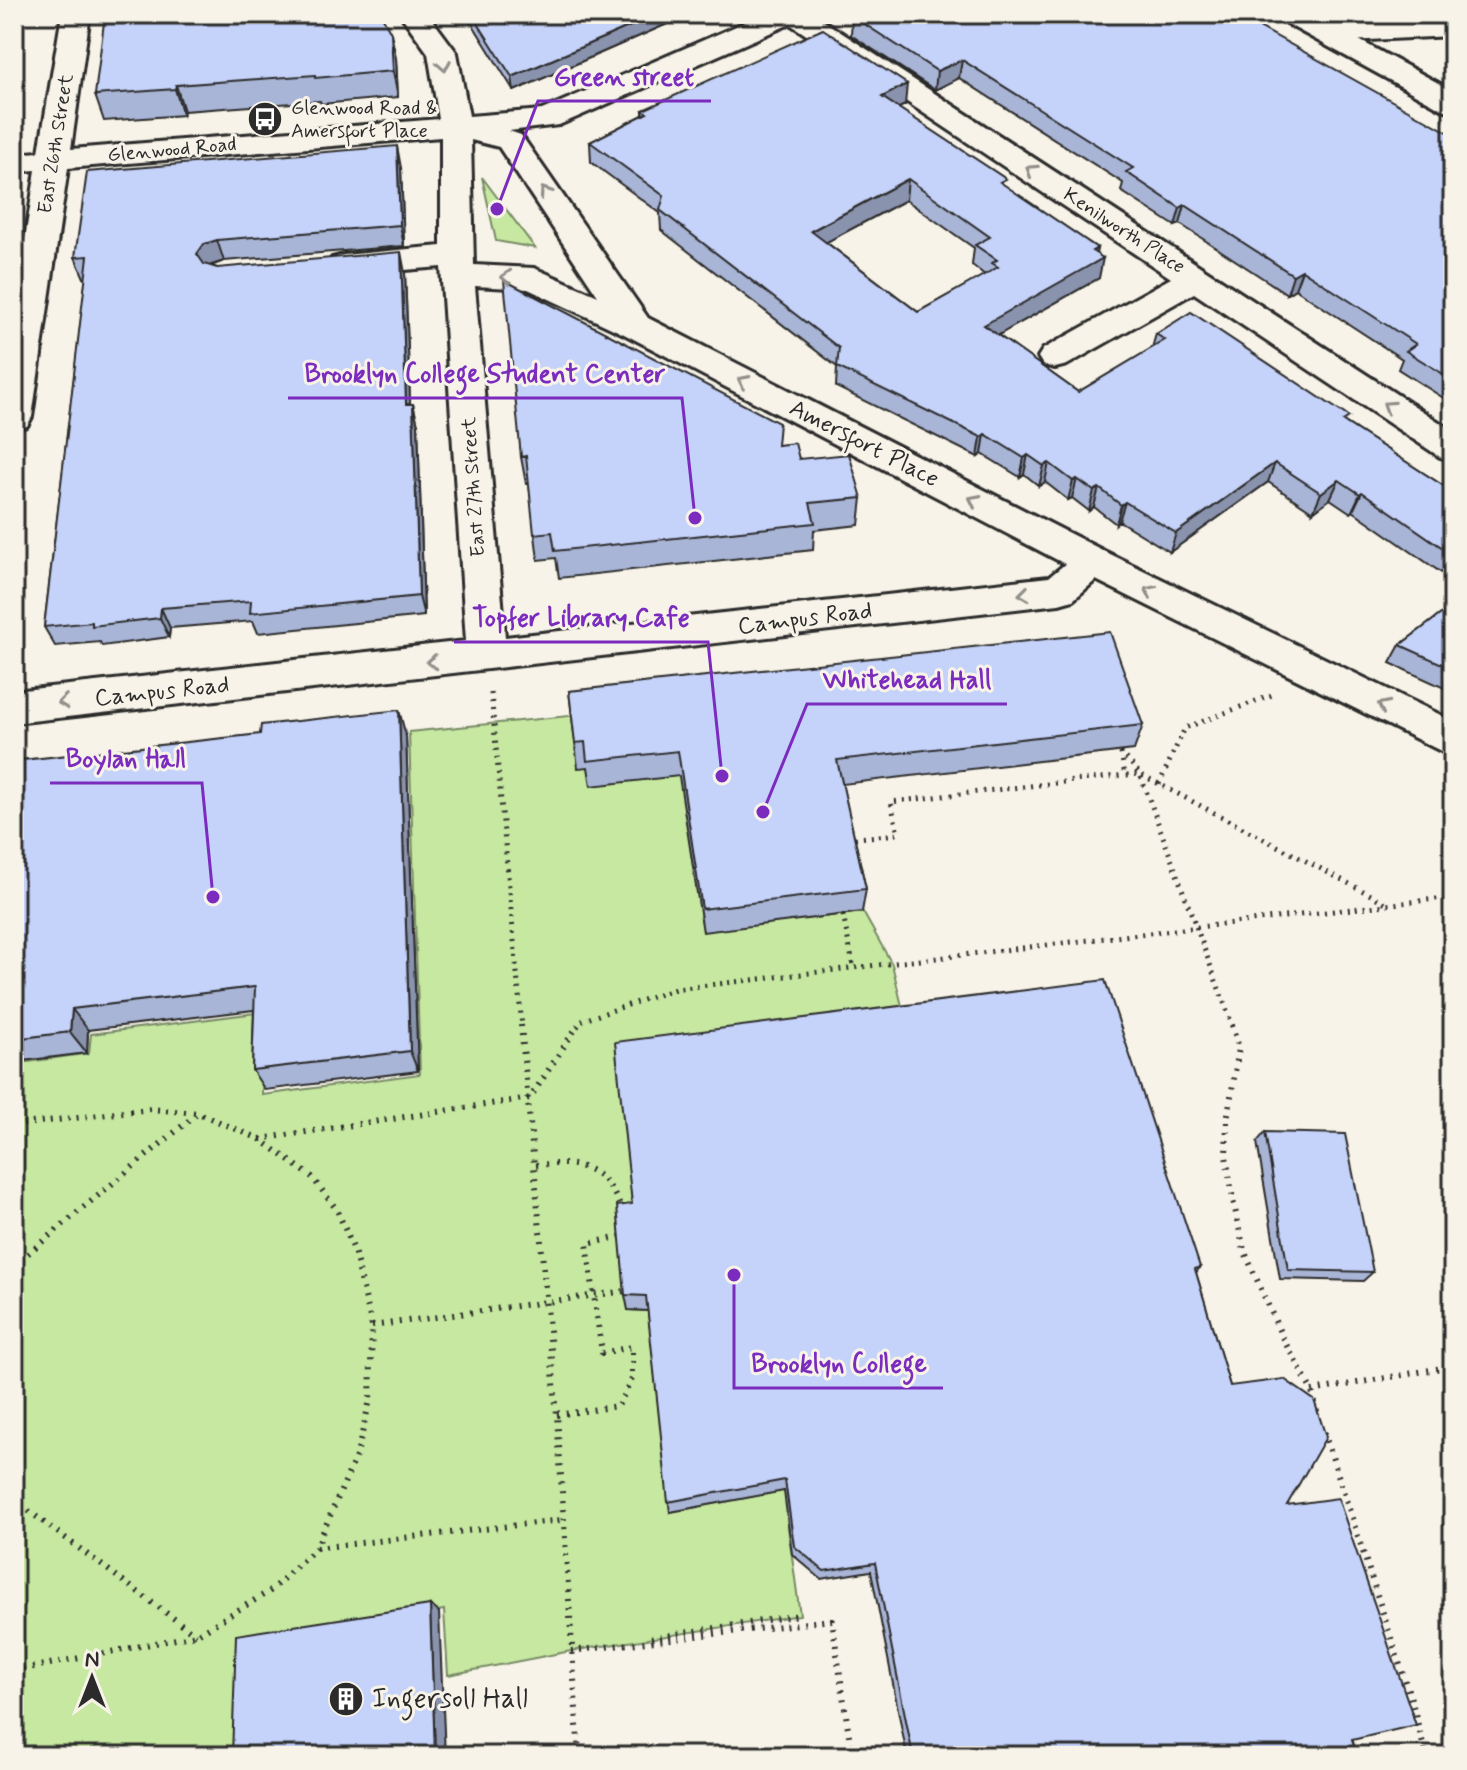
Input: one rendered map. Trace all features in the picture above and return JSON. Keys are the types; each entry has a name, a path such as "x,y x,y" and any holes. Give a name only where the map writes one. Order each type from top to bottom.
{"street":[{"name":"East 26th Street","path":"14,417 76,14"},
{"path":"414,14 442,53 456,127"},
{"name":"Glenwood Road","path":"14,163 548,119 788,14"},
{"name":"Kenilworth Place","path":"794,14 1453,448"},
{"path":"1290,14 1327,24 1453,27"},
{"path":"1327,24 1453,103"},
{"name":"East 27th Street","path":"456,127 458,265 487,655"},
{"name":"Amersfort Place","path":"456,127 510,141 636,326"},
{"name":"Amersfort Place","path":"314,268 458,265 534,279 636,326 1093,562"},
{"path":"1055,357 1195,278"},
{"path":"1093,562 1453,740"},
{"name":"Campus Road","path":"14,707 1059,590 1093,562"}],"path":[{"path":"487,655 557,1415 579,1756"},
{"path":"1159,784 1185,728 1286,690"},
{"path":"1125,775 1121,752 1140,774 1229,1013 1239,1048 1227,1120 1226,1156 1244,1250 1282,1337 1312,1391 1339,1485 1412,1702 1426,1756"},
{"path":"846,839 898,834 891,802 1140,774 1390,905"},
{"path":"260,1139 530,1098 581,1021 675,989 1453,897"},
{"path":"843,915 854,969"},
{"path":"14,1125 151,1109 198,1113 260,1139 312,1177 337,1210 354,1250 372,1326 370,1400 357,1454 316,1548 270,1591 196,1635 14,1671"},
{"path":"14,1265 198,1113"},
{"path":"536,1165 567,1161 590,1168 617,1192 623,1214 624,1237 587,1244 602,1353 632,1347 634,1376 629,1394 618,1406 557,1415"},
{"path":"372,1326 626,1291"},
{"path":"1312,1391 1453,1366"},
{"path":"14,1500 196,1635"},
{"path":"316,1548 562,1520"},
{"path":"571,1651 800,1615"},
{"path":"571,1651 832,1620 852,1756"}],"green space":[{"path":"482,177 535,248 496,241"},
{"path":"669,706 703,931 863,912 892,964 909,1036 634,1221 628,1310 648,1311 670,1512 787,1490 787,1520 800,1615 571,1651 448,1675 444,1610 246,1644 245,1756 14,1756 14,1064 89,1053 91,1034 264,1012 262,1095 420,1074 409,732"}],"building":[{"path":"105,14 381,14 391,33 393,71 176,85 175,89 95,95"},
{"path":"472,14 658,14 512,77"},
{"path":"1236,14 1453,135 1453,380 1406,351 1416,344 1302,270 1293,275 1185,205 1180,208 1126,172 1133,168 962,60 937,71 852,16"},
{"path":"823,29 907,84 882,97 1006,179 1000,182 1097,248 1092,251 1103,258 984,325 1078,392 1165,340 1156,334 1191,312 1349,417 1343,421 1453,492 1453,555 1362,492 1360,494 1339,480 1321,493 1275,463 1176,533 1125,502 1121,505 1099,488 1094,491 1077,479 1073,481 1049,463 1044,466 1028,455 1024,458 985,434 981,437 837,367 839,348 660,210 664,196 590,142 647,113 643,110","holes":["908,179 990,237 975,245 997,260 992,263 998,267 918,312 811,231"]},
{"path":"397,146 400,225 217,240 204,244 197,254 204,264 217,268 401,252 406,404 413,404 419,596 250,613 251,601 161,608 160,618 92,626 92,622 44,627 88,256 75,257 87,172"},
{"path":"504,280 779,423 777,445 795,443 799,459 849,454 862,498 810,503 815,523 555,551 552,532 534,534 526,456 521,457"},
{"path":"1453,605 1453,669 1400,645"},
{"path":"1110,632 1143,725 837,760 866,889 702,909 678,751 587,761 585,742 575,743 569,691"},
{"path":"399,710 410,1051 252,1070 255,987 72,1009 70,1032 14,1039 14,761 260,734 261,725"},
{"path":"1105,980 1200,1267 1195,1269 1230,1386 1284,1379 1314,1400 1326,1437 1287,1505 1338,1498 1416,1725 1352,1740 1357,1756 913,1756 875,1563 824,1571 794,1546 785,1480 668,1502 646,1296 625,1295 617,1206 632,1204 615,1042"},
{"path":"1265,1132 1345,1134 1373,1272 1288,1270"},
{"name":"Ingersoll Hall","path":"430,1605 435,1756 232,1756 236,1635"}],"place":[{"name":"Glenwood Road & Amersfort Place","path":"265,119"},
{"name":"Green street","path":"497,209"},
{"name":"Brooklyn College Student Center","path":"695,518"},
{"name":"Topfer Library Cafe","path":"722,776"},
{"name":"Whitehead Hall","path":"763,812"},
{"name":"Boylan Hall","path":"213,897"},
{"name":"Brooklyn College","path":"734,1275"},
{"name":"Ingersoll Hall","path":"346,1699"}]}
